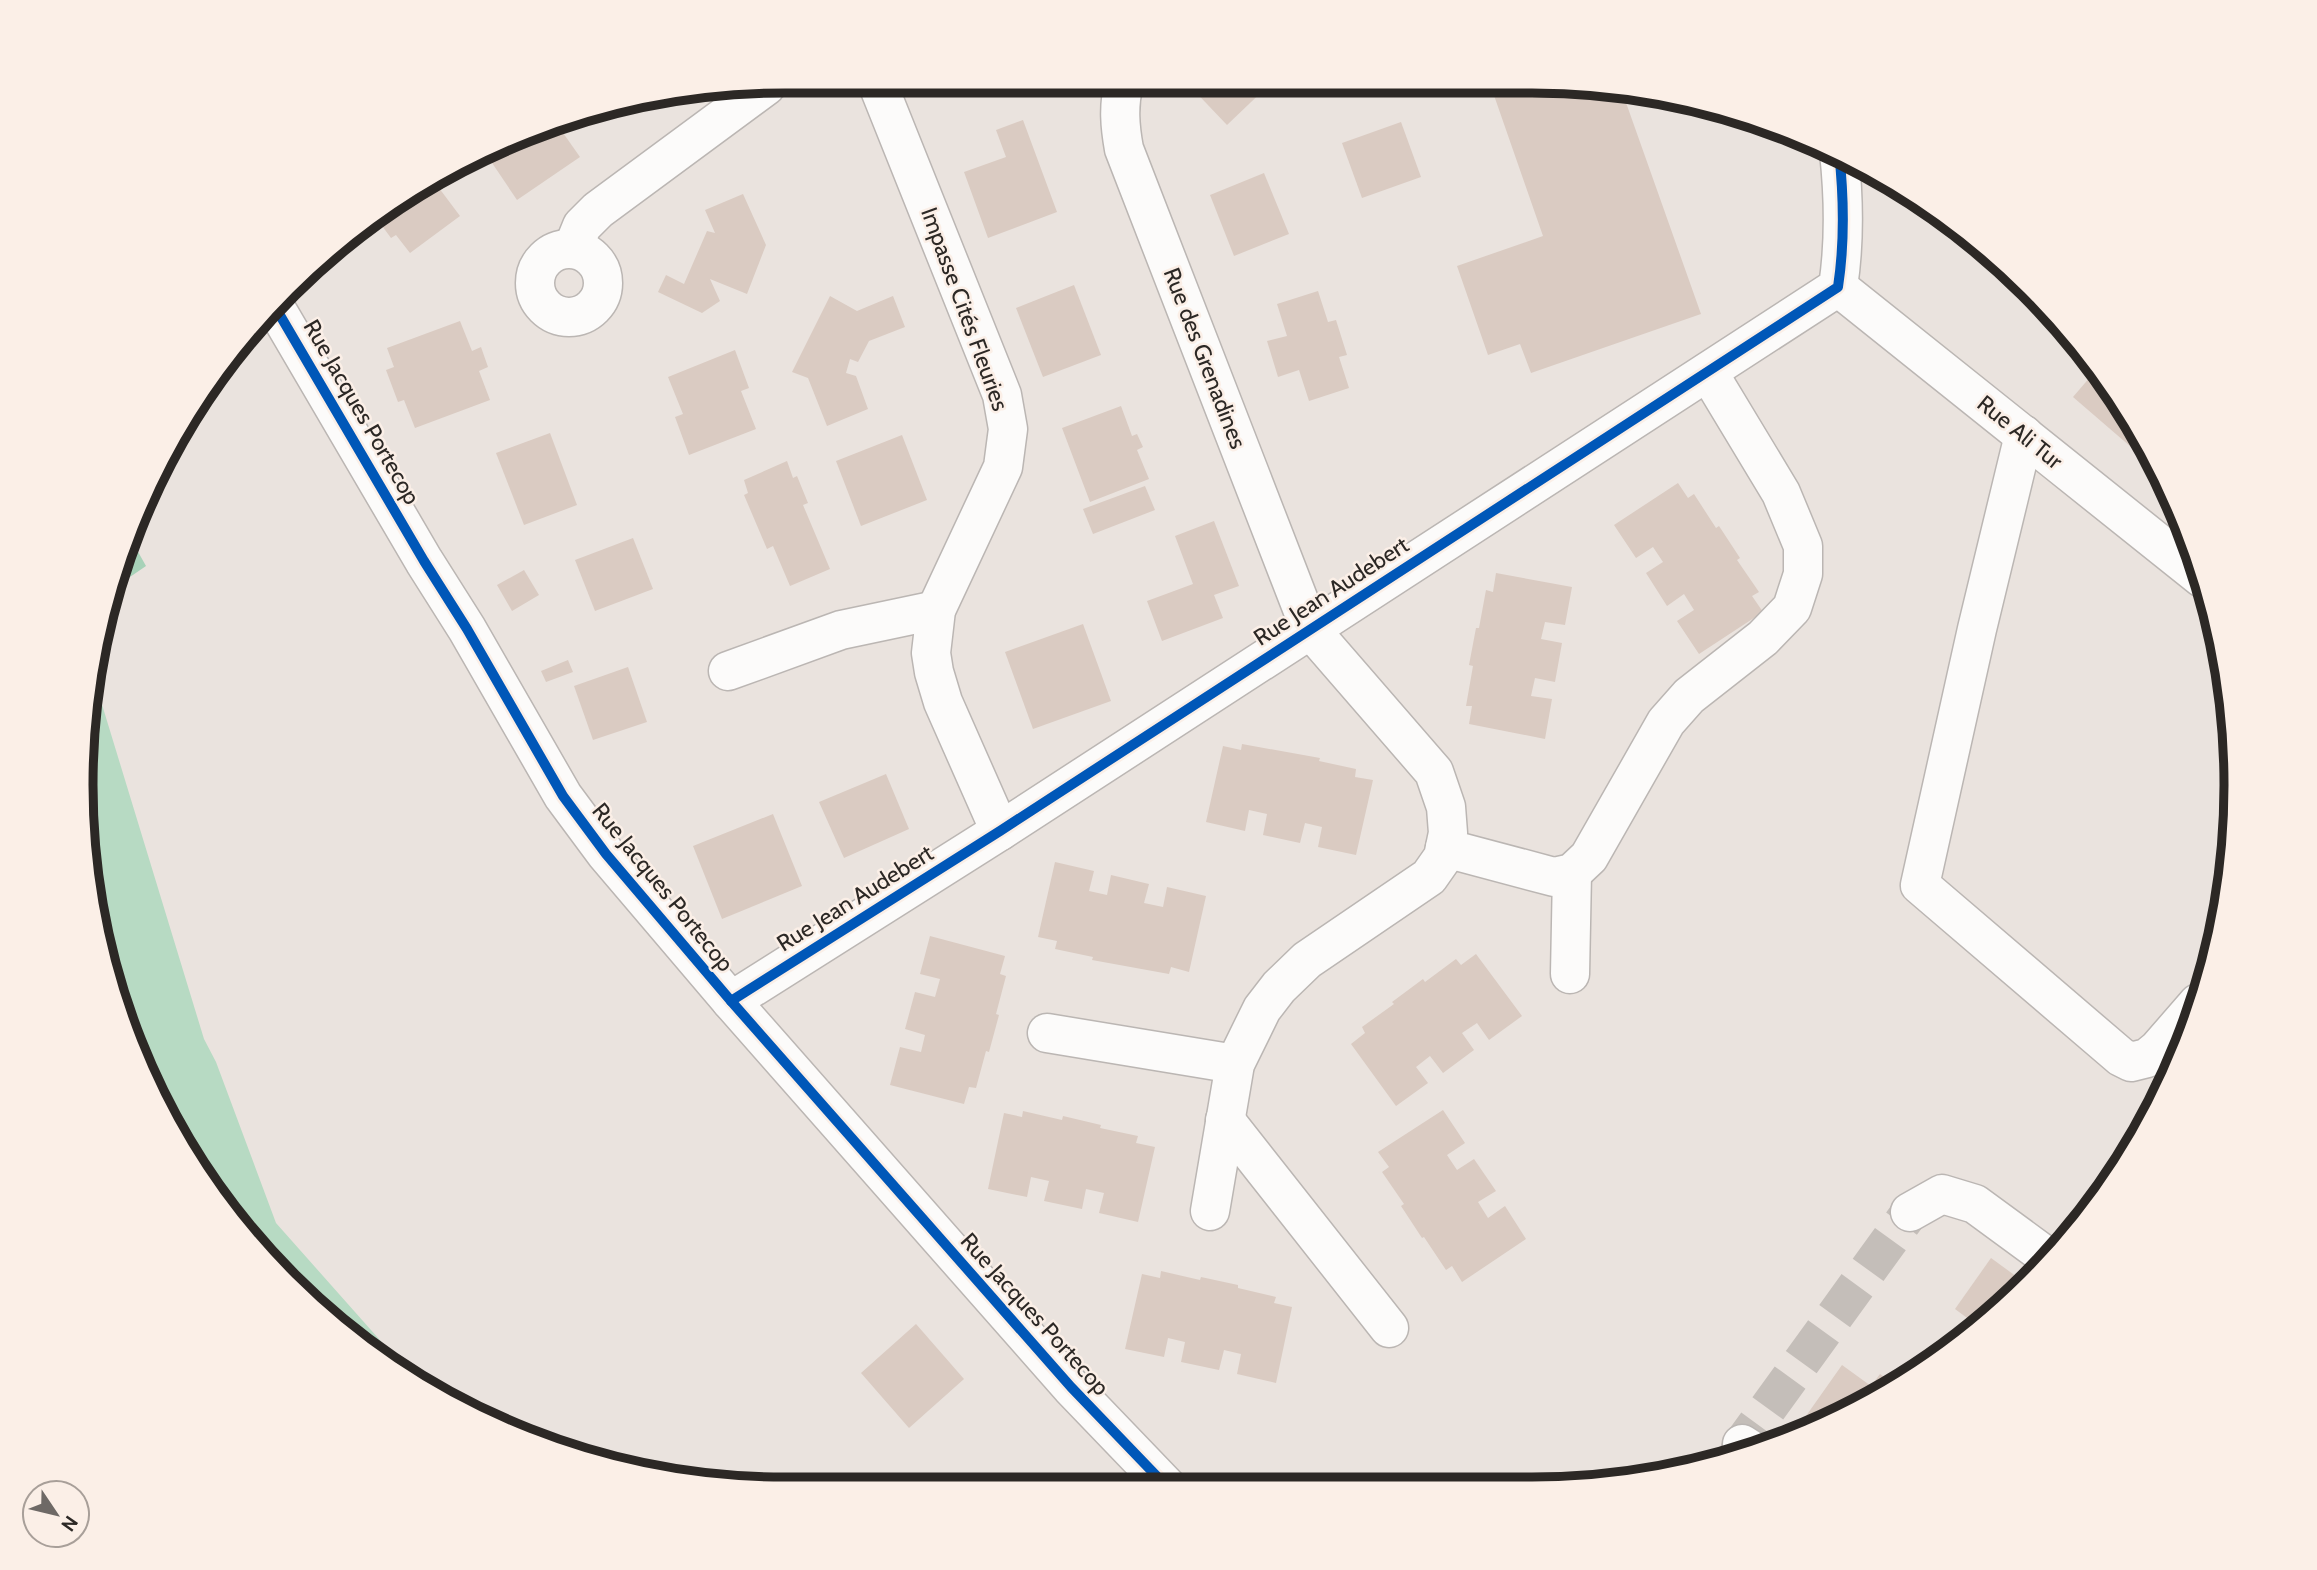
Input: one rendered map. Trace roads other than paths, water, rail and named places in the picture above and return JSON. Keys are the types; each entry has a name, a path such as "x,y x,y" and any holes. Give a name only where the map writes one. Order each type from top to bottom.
{"street":[{"name":"Impasse Cités Fleuries","path":"881,93 1002,395 1006,413 1003,467 936,610 931,653 943,702 1000,831"},
{"name":"Rue des Grenadines","path":"1123,93 1120,126 1124,149 1310,629 1434,772 1446,807 1448,834 1445,848"},
{"path":"573,248 582,226 598,210 756,94"},
{"path":"1839,287 1845,211 1840,165"},
{"name":"Rue Jean Audebert","path":"731,1001 1000,831 1839,287"},
{"name":"Rue Ali Tur","path":"1839,287 2190,568"},
{"name":"Rue Jacques Portecop","path":"280,314 563,796 606,855 1070,1387 1158,1477"},
{"path":"1210,1211 1235,1064 1262,1009 1279,987 1307,960 1429,877 1443,856 1445,848 1554,877 1572,873 1588,856 1666,722 1689,696 1763,638 1792,608 1803,574 1803,546 1780,493 1708,372"},
{"path":"2024,435 1920,885 2121,1057 2131,1062 2147,1058 2183,1021"},
{"path":"728,671 841,631 936,610"},
{"path":"1570,974 1572,873"},
{"path":"1047,1033 1235,1064"},
{"path":"1225,1119 1389,1328"},
{"path":"1910,1212 1942,1194 1975,1204 2041,1253"}],"tunnel":[{"path":"1742,1445 1910,1212"}]}
